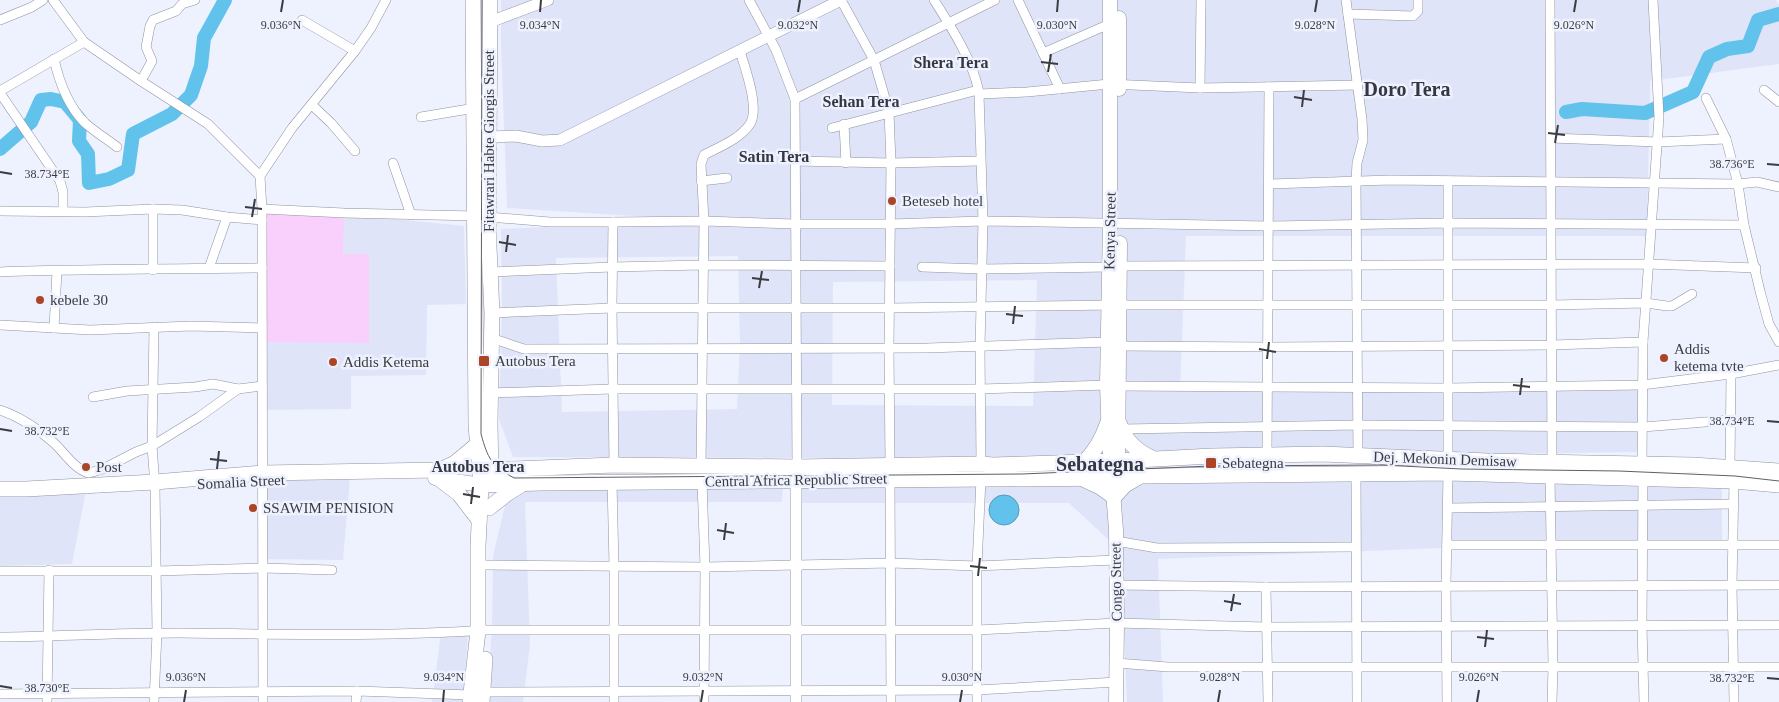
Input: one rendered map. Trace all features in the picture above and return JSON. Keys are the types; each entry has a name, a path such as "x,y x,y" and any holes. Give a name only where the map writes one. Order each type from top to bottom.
{"main road":[{"path":"473,0 475,108 482,217 476,426 485,446 519,469"},
{"name":"Fitawrari Habte Giorgis Street","path":"477,698 486,565 484,514 485,446 490,393 492,313 490,272 482,217 489,137 490,0"},
{"path":"1110,0 1114,22"},
{"path":"1114,22 1119,0"},
{"name":"Kenya Street","path":"1114,22 1115,266 1113,386 1116,424"},
{"path":"1083,463 1094,451 1104,433 1116,424 1132,447 1154,459"},
{"name":"Congo Street","path":"1116,424 1114,461 1118,623 1116,702"},
{"path":"0,495 25,495 263,477 440,470 485,446"},
{"name":"Dej. Mekonin Demisaw","path":"1114,461 1313,454 1358,456 1448,466 1732,474 1779,471"},
{"name":"Central Africa Republic Street","path":"981,471 993,465 1114,461"},
{"name":"Central Africa Republic Street","path":"486,477 519,469 614,465 701,466 796,474"},
{"name":"Dej. Mekonin Demisaw","path":"1114,486 1125,485 1141,476 1356,473 1448,466"},
{"name":"Central Africa Republic Street","path":"486,477 521,484 541,482 702,481 796,474 981,471 1079,478 1100,487 1114,486"},
{"name":"Dej. Mekonin Demisaw","path":"1732,474 1779,485"},
{"name":"Somalia Street","path":"263,477 486,477"},
{"path":"441,478 484,514"},
{"path":"0,489 155,484"},
{"path":"482,630 477,561 484,514 508,492 521,484"}],"street":[{"path":"0,20 43,0"},
{"path":"141,81 152,61 146,47 153,20 176,12 182,4 195,0"},
{"path":"262,702 262,209 260,176 292,128 355,51 371,28 386,0"},
{"path":"490,22 548,0"},
{"path":"749,0 776,50 795,100 796,702"},
{"path":"489,137 516,136 542,141 560,140 841,0 874,60 890,112 891,702"},
{"path":"934,0 971,66 978,92 983,222 980,347 981,471 977,566 977,702"},
{"path":"795,100 948,22 980,3 996,0"},
{"path":"1018,0 1060,89"},
{"path":"1200,88 1201,0"},
{"path":"1346,0 1358,85 1362,140 1356,181 1358,456"},
{"path":"1348,14 1413,16 1418,11 1418,0"},
{"path":"1550,0 1552,702"},
{"path":"1644,702 1641,506 1643,342 1659,117 1653,0"},
{"path":"57,3 84,42 217,131 260,176"},
{"path":"302,20 355,51"},
{"path":"1043,52 1114,22"},
{"path":"63,211 63,192 60,181 0,92 84,42"},
{"path":"701,466 704,221 701,164 704,155 742,133 752,119 751,92 740,51"},
{"path":"54,59 67,96 73,107 84,121 117,147"},
{"path":"832,128 890,112 978,92 1060,89 1114,84 1200,88 1358,85"},
{"path":"1267,455 1269,87"},
{"path":"1764,90 1779,102"},
{"path":"1706,98 1726,139 1738,184 1744,225 1769,324 1779,342"},
{"path":"312,104 355,151"},
{"path":"421,117 475,108"},
{"path":"844,124 846,162"},
{"path":"1551,138 1658,142 1726,139"},
{"path":"795,161 891,163 980,160"},
{"path":"394,163 411,215"},
{"path":"702,181 726,178"},
{"path":"1269,184 1356,181 1738,184 1757,182 1779,187"},
{"path":"1447,702 1448,181"},
{"path":"153,209 153,270"},
{"path":"0,211 84,212 153,209 182,210 262,220"},
{"path":"262,209 543,221 704,221 795,224 983,222 1268,226 1448,223 1744,225"},
{"path":"209,268 227,217"},
{"path":"613,222 612,389 614,465"},
{"path":"922,267 982,268 1268,264 1648,264 1756,268"},
{"path":"490,272 612,266 890,266"},
{"path":"0,272 262,268"},
{"path":"54,328 57,271"},
{"path":"492,313 612,308 982,308 1114,305 1448,306 1646,303 1672,306 1692,294"},
{"path":"0,325 108,330 154,327 262,328"},
{"path":"154,327 152,446 155,484 157,633 154,697"},
{"path":"491,338 524,349 612,347 980,347 1113,344 1268,347 1552,345 1643,342"},
{"path":"490,393 612,389 981,389 1113,386 1448,388 1642,385 1731,374 1779,364"},
{"path":"1731,374 1734,702"},
{"path":"93,397 127,391 196,388 214,384 238,389 262,386"},
{"path":"0,410 29,423 54,443 79,469 86,473 104,469 136,452 152,446 199,417 238,389"},
{"path":"1116,424 1643,427 1730,420"},
{"path":"1356,473 1355,547 1358,702"},
{"path":"702,481 705,567 704,702"},
{"path":"612,482 614,702"},
{"path":"1448,508 1733,504"},
{"path":"1116,541 1157,548 1355,547"},
{"path":"1447,546 1779,545"},
{"path":"486,565 705,567 891,563 977,566 1116,560"},
{"path":"0,571 156,571 263,568 332,570"},
{"path":"47,698 49,570"},
{"path":"1117,585 1642,586 1779,584"},
{"path":"1266,586 1268,702"},
{"path":"0,637 157,633 263,635 442,633 482,630 977,630 1118,623 1266,628 1779,625"},
{"path":"1117,663 1168,667 1267,668 1779,667"},
{"path":"0,694 47,698 154,697 263,690 357,691 477,698 614,691 977,690 1116,682"},
{"path":"356,702 357,691"}],"shaded area":[{"path":"501,0 1116,0 1116,85 1344,90 1117,84 1117,0 1776,0 1779,5 1779,64 1650,81 1647,236 1186,236 1180,391 1644,389 1640,452 1118,459 513,457 499,419 502,307 501,229 697,220 507,208","holes":["738,256 740,343 737,409 562,412 556,258","1037,280 1033,406 832,405 833,282"]},
{"path":"264,210 344,214 343,254 369,254 369,343 263,342"},
{"path":"344,214 464,226 466,304 427,305 426,375 351,376 351,409 263,410 263,342"},
{"path":"350,477 343,560 264,559 264,479"},
{"path":"1415,479 1722,483 1722,544 1468,547 1158,559 1163,702 1127,702 1118,491 1120,480"},
{"path":"1108,480 1110,541 1069,503 802,503 801,483"},
{"path":"87,485 72,564 0,566 0,491"},
{"path":"783,485 782,502 525,502 530,644 523,702 487,702 492,627 493,556 509,489"},
{"path":"441,633 468,633 463,702 432,702"}],"water":[{"path":"1004,495 1015,499 1019,510 1015,521 1004,525 993,521 989,510 993,499"}],"waterway":[{"path":"0,149 31,122 41,100 51,99 65,102 80,120 79,141 88,154 89,183 109,179 128,170 133,134 172,114 191,95 201,66 204,38 225,0"},
{"path":"1566,112 1582,109 1645,113 1693,92 1709,57 1727,49 1748,46 1758,20 1779,14"}],"tram line":[{"path":"482,0 481,434 491,461 514,478 1022,474 1211,466 1381,465 1462,469 1619,471 1735,476 1779,481"}],"place":[{"name":"Beteseb hotel","path":"892,201"},
{"name":"kebele 30","path":"40,300"},
{"name":"Addis ketema tvte","path":"1664,358"},
{"name":"Autobus Tera","path":"484,361"},
{"name":"Addis Ketema","path":"333,362"},
{"name":"Sebategna","path":"1211,463"},
{"name":"Post","path":"86,467"},
{"name":"SSAWIM PENISION","path":"253,508"}],"district":[{"name":"Shera Tera","path":"951,62"},
{"name":"Doro Tera","path":"1407,89"},
{"name":"Sehan Tera","path":"861,101"},
{"name":"Satin Tera","path":"774,156"},
{"name":"Sebategna","path":"1100,464"},
{"name":"Autobus Tera","path":"478,466"}]}
